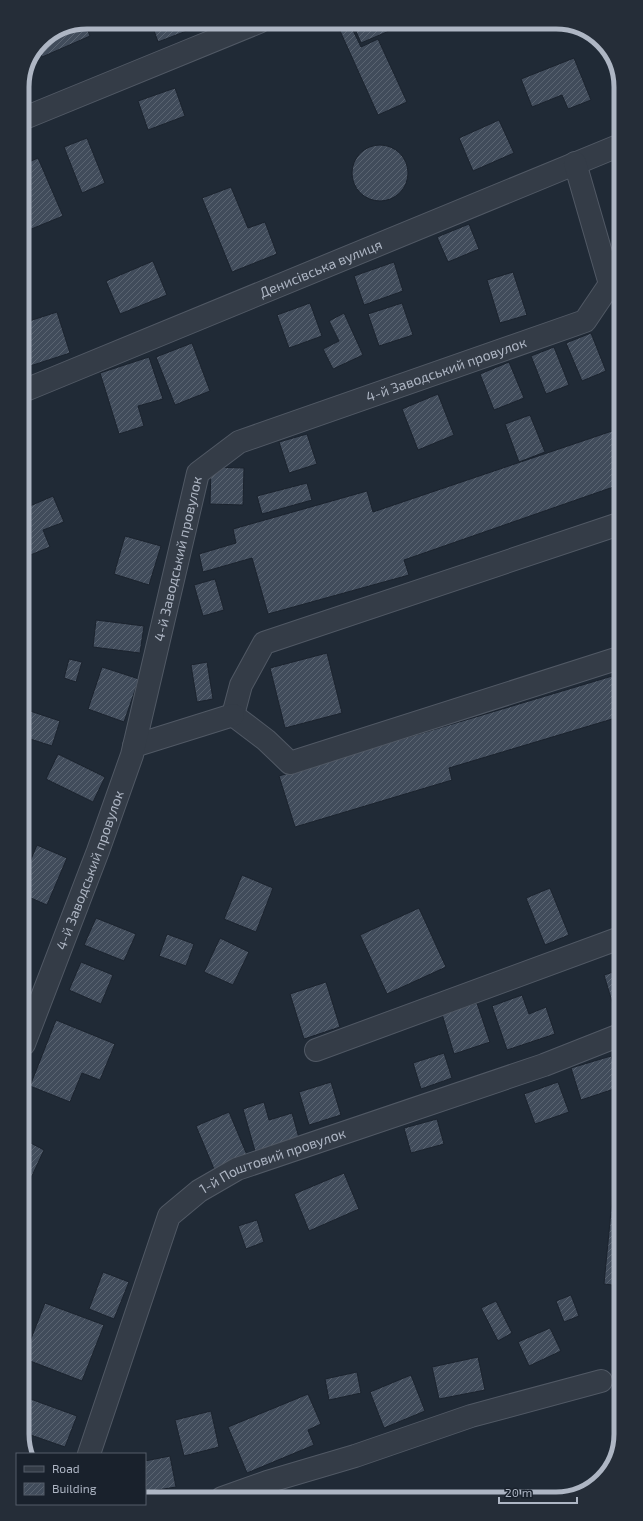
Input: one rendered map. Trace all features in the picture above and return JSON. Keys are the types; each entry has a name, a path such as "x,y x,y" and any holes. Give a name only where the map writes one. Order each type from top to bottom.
{"street":[{"path":"29,116 242,29"},
{"name":"Денисівська вулиця","path":"29,389 614,148"},
{"name":"4-й Заводський провулок","path":"29,1031 98,851 134,746 198,472 239,442 586,320 610,284 575,163"},
{"path":"233,715 241,685 264,644 614,526"},
{"path":"233,715 266,740 290,763 614,660"},
{"path":"134,746 233,715"},
{"path":"316,1050 614,940"},
{"name":"1-й Поштовий провулок","path":"89,1453 169,1216 199,1191 237,1169 544,1065 614,1037"},
{"path":"239,1492 267,1482 355,1456 472,1416 601,1382"}],"building":[{"path":"87,29 90,36 42,57 41,52 58,37 76,30"},
{"path":"153,29 192,29 158,42"},
{"path":"339,29 352,29 361,47 378,39 407,102 378,115"},
{"path":"355,29 394,29 361,43"},
{"path":"574,58 591,100 568,109 562,95 532,107 521,79"},
{"path":"175,88 185,116 148,130 138,101"},
{"path":"499,120 514,153 473,171 459,138"},
{"path":"87,138 105,183 82,193 64,147"},
{"path":"380,145 391,147 400,153 406,162 408,173 406,184 400,193 391,199 380,201 369,199 360,193 354,184 352,173 354,162 360,153 369,147"},
{"path":"38,158 63,216 29,230 29,162"},
{"path":"231,187 248,228 265,222 277,254 232,272 202,198"},
{"path":"469,224 479,249 448,262 437,237"},
{"path":"153,261 167,295 120,314 106,281"},
{"path":"394,262 403,291 364,305 354,276"},
{"path":"513,272 527,315 500,323 487,280"},
{"path":"310,303 322,336 289,348 277,315"},
{"path":"402,303 413,335 379,346 368,314"},
{"path":"57,312 70,353 30,366 29,321"},
{"path":"344,313 363,355 333,369 323,349 339,341 329,321"},
{"path":"591,333 606,371 582,381 566,343"},
{"path":"192,343 210,391 175,405 156,357"},
{"path":"554,347 569,385 546,394 531,356"},
{"path":"149,357 163,399 138,406 144,426 119,434 100,373"},
{"path":"509,362 524,398 494,410 480,374"},
{"path":"438,394 454,435 418,450 402,409"},
{"path":"530,415 545,452 519,462 505,424"},
{"path":"614,430 614,487 404,560 409,575 268,614 252,558 203,572 199,554 236,543 233,529 367,491 373,512"},
{"path":"307,434 317,464 289,473 279,442"},
{"path":"211,467 244,468 243,505 210,504"},
{"path":"307,483 312,500 262,514 257,496"},
{"path":"53,496 64,522 43,530 50,547 29,556 29,506"},
{"path":"125,536 161,546 149,585 114,574"},
{"path":"215,579 224,610 203,616 194,585"},
{"path":"96,620 144,626 140,653 93,647"},
{"path":"327,653 342,713 285,728 270,668"},
{"path":"69,659 82,662 76,682 64,678"},
{"path":"207,662 213,699 197,702 191,665"},
{"path":"102,667 139,679 124,722 88,709"},
{"path":"614,676 614,718 449,768 452,780 295,827 279,776"},
{"path":"29,711 60,721 52,746 29,739"},
{"path":"58,754 105,777 93,802 46,779"},
{"path":"37,845 67,858 47,905 29,897 29,864"},
{"path":"242,875 273,888 256,932 224,919"},
{"path":"550,888 569,935 545,945 526,898"},
{"path":"419,908 446,967 387,994 360,935"},
{"path":"96,918 136,934 124,961 84,945"},
{"path":"167,934 194,944 186,966 159,956"},
{"path":"220,938 249,952 233,985 204,972"},
{"path":"81,962 113,975 101,1004 69,990"},
{"path":"614,972 614,1005 613,1005 604,975"},
{"path":"326,982 340,1027 304,1039 290,994"},
{"path":"522,995 529,1014 546,1007 555,1034 507,1050 492,1006"},
{"path":"477,1003 490,1042 454,1054 442,1014"},
{"path":"56,1020 115,1044 100,1080 82,1073 70,1102 30,1086"},
{"path":"444,1053 452,1078 421,1089 413,1063"},
{"path":"611,1056 614,1066 614,1089 581,1100 571,1068"},
{"path":"331,1082 341,1115 309,1125 299,1092"},
{"path":"558,1082 569,1112 535,1124 524,1094"},
{"path":"264,1102 269,1120 292,1113 299,1138 255,1151 243,1109"},
{"path":"229,1112 247,1155 214,1169 196,1126"},
{"path":"437,1119 444,1144 411,1153 404,1128"},
{"path":"29,1142 44,1150 29,1182"},
{"path":"344,1173 359,1209 309,1231 294,1194"},
{"path":"614,1180 614,1285 604,1284"},
{"path":"257,1220 264,1242 246,1249 238,1226"},
{"path":"103,1272 129,1282 114,1319 89,1309"},
{"path":"571,1295 579,1316 564,1322 556,1301"},
{"path":"496,1301 512,1333 498,1341 481,1308"},
{"path":"45,1303 104,1325 82,1381 29,1361 29,1344"},
{"path":"550,1328 561,1351 529,1366 518,1342"},
{"path":"478,1357 485,1390 439,1399 432,1367"},
{"path":"357,1372 361,1393 329,1400 325,1379"},
{"path":"411,1375 425,1411 384,1428 370,1392"},
{"path":"308,1394 321,1424 308,1430 314,1445 247,1473 228,1427"},
{"path":"29,1398 77,1416 65,1447 29,1434"},
{"path":"211,1411 219,1447 184,1456 175,1420"},
{"path":"170,1456 176,1487 146,1492 146,1461"}]}
